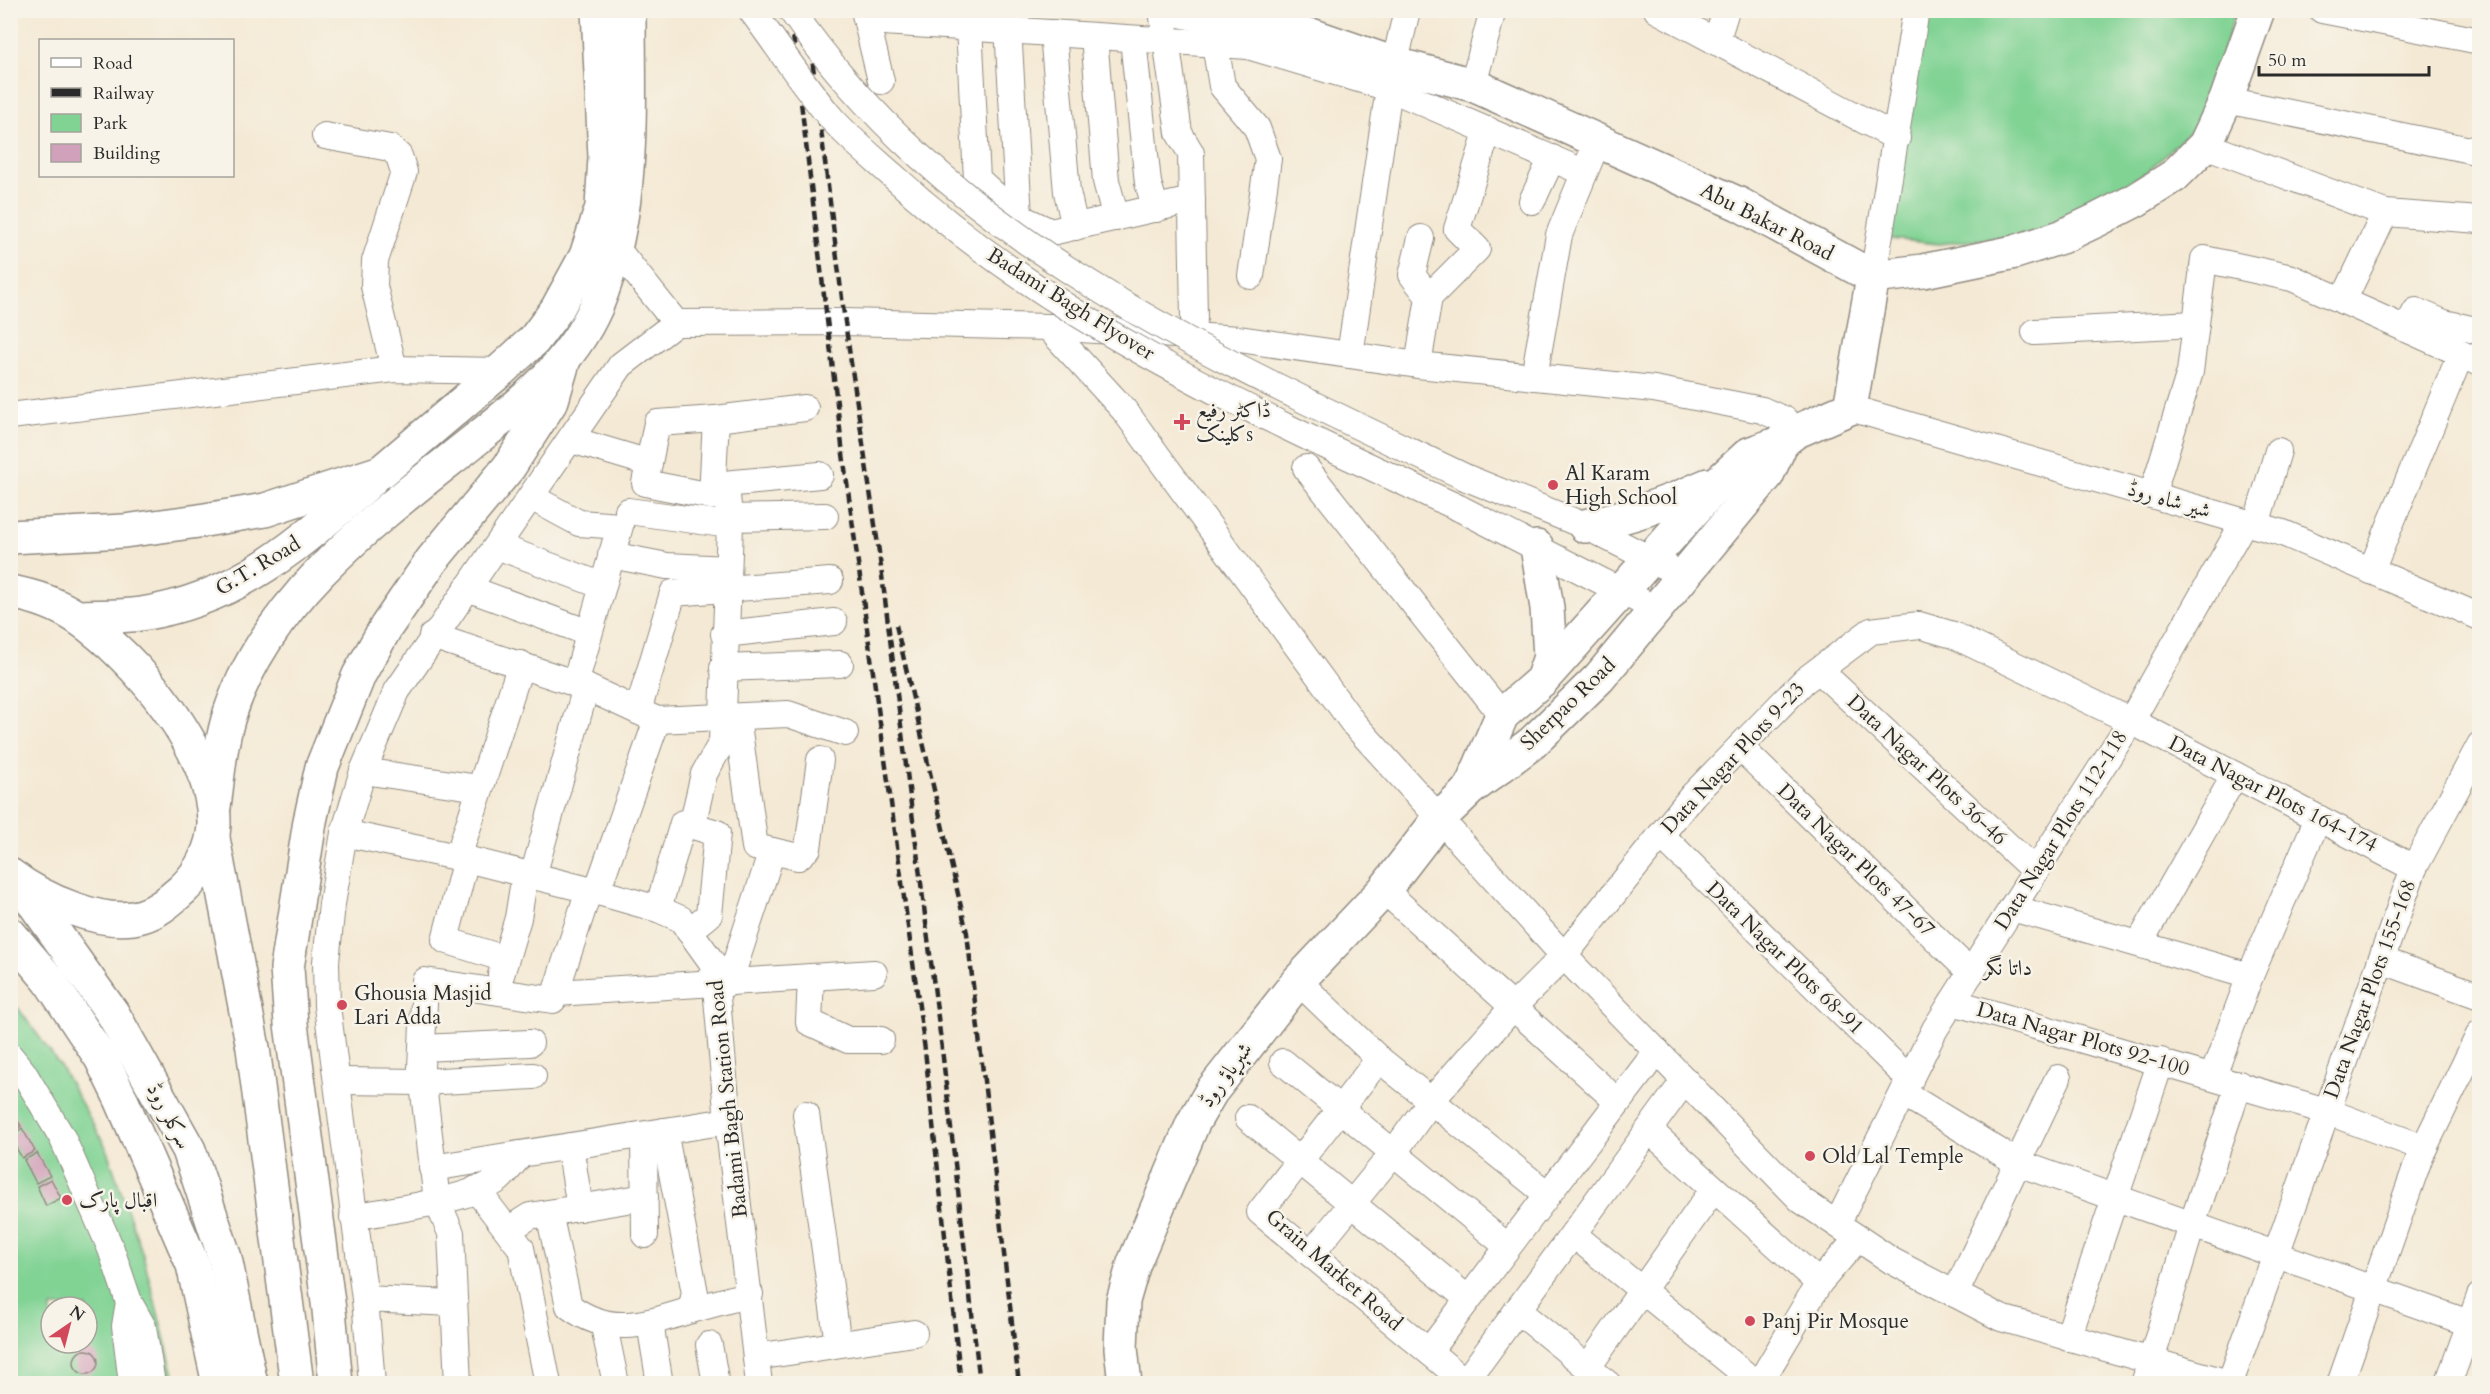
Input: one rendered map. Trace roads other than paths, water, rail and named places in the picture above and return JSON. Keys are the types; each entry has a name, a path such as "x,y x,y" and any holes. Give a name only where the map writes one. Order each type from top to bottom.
{"main road":[{"name":"G.T. Road","path":"77,616 139,614 188,604 235,585 272,563 310,535 534,340 567,294 586,256 602,207 605,157 598,10"},
{"path":"14,877 41,894 79,910 102,916 140,917 166,904 190,882 202,866 213,823 229,715 257,654 279,619 314,576 432,475 534,393 564,359 595,309 616,248 629,163 629,10"},
{"name":"Abu Bakar Road","path":"1177,10 1314,36 1392,76 1473,85 1739,204 1872,277"},
{"path":"1585,526 1631,517 1664,506 1722,479 1749,454 1850,408 1872,277 1923,271 2015,252 2061,237 2136,200 2174,176 2205,145 2226,100 2258,10"},
{"path":"336,1383 329,1310 291,1024 287,968 310,821 322,767 359,675 386,627 432,560 509,467 552,400 564,359"},
{"name":"Sherpao Road","path":"1438,820 1470,789 1532,744 1599,678 1767,475 1788,437"},
{"path":"10,537 124,531 265,510 381,472"},
{"name":"Sherpao Road","path":"1470,789 1502,715 1542,681 1722,479"},
{"path":"1536,547 1547,608 1550,657 1542,681"},
{"path":"10,592 44,601 77,616 128,660 165,707 204,774 253,1048 297,1383"},
{"name":"شېرپاؤ روڈ","path":"1125,1383 1121,1347 1123,1301 1134,1263 1193,1123 1210,1092 1298,981 1384,890 1438,820"},
{"name":"سرکلر روڈ","path":"14,877 113,1014 189,1150 225,1258 251,1383"},
{"path":"10,934 49,980 101,1058 121,1099 194,1265 219,1383"}],"street":[{"name":"Badami Bagh Flyover","path":"751,10 833,120 926,207 1059,302 1169,366 1300,434 1459,508 1656,609"},
{"name":"Badami Bagh Flyover","path":"791,10 864,103 921,160 999,224 1140,315 1278,388 1467,478 1585,526 1684,576"},
{"path":"1162,10 1179,133 1191,153 1194,318"},
{"path":"1350,355 1392,76 1407,10"},
{"path":"1473,85 1493,10"},
{"path":"1657,10 1897,138"},
{"path":"1716,42 1726,10"},
{"path":"1872,277 1897,138 1916,10"},
{"path":"2322,10 2480,41"},
{"path":"881,81 866,16 969,27 1008,20 1053,33 1248,46 1392,76 1488,130 1584,172"},
{"path":"1008,20 1019,217"},
{"path":"969,27 977,178 1019,217 1052,232 1192,201"},
{"path":"1053,33 1067,192 1075,227"},
{"path":"1094,36 1106,181 1116,218"},
{"path":"1133,39 1148,183 1156,209"},
{"path":"1215,44 1222,86 1257,128 1268,159 1251,276"},
{"path":"2226,100 2480,152"},
{"path":"1418,365 1429,297 1477,249 1457,229 1488,130"},
{"path":"325,136 390,148 399,156 405,172 375,261 374,286 394,369"},
{"path":"1534,377 1559,235 1584,172 1599,143"},
{"path":"2205,145 2385,213 2480,220"},
{"path":"1532,201 1552,158"},
{"path":"2343,301 2385,213"},
{"path":"1421,238 1412,275 1429,297"},
{"path":"616,248 676,322"},
{"path":"2152,495 2190,372 2204,259 2292,278 2480,362"},
{"path":"2406,329 2416,311 2444,323 2480,331"},
{"path":"372,1383 365,1299 327,1006 326,962 332,904 344,833 363,771 397,691 432,636 572,440 621,365 676,322 845,322 1048,327 1239,339 1418,365 1654,389 1762,410 1785,420 1788,437"},
{"path":"2035,332 2196,324"},
{"path":"1048,327 1124,410 1354,723 1438,820 1564,956 1801,1200 1892,1262 2001,1318 2068,1338 2147,1373 2231,1383"},
{"path":"2371,571 2460,356 2480,362"},
{"path":"10,417 394,369 500,371"},
{"path":"805,408 716,419 657,423 645,483 712,490 820,475"},
{"name":"شیر شاہ روڈ","path":"1850,408 2283,533 2480,617"},
{"path":"712,490 716,419"},
{"path":"572,440 649,463"},
{"name":"Data Nagar Plots 112-118","path":"1837,1224 1935,1029 2131,721 2250,524 2278,451"},
{"path":"1306,468 1502,715"},
{"path":"712,490 727,496 730,521 723,668 729,718 755,848 798,857 808,848 820,760"},
{"path":"496,991 518,918 580,686 589,633 620,526 579,523 531,497"},
{"path":"628,511 730,521 825,516"},
{"path":"497,546 603,586"},
{"path":"612,555 728,579 830,581"},
{"path":"458,1383 451,1233 437,1201 422,1082 425,981 554,1000 593,891 647,715 673,593 728,579"},
{"path":"466,588 589,633"},
{"path":"724,634 834,622"},
{"name":"Data Nagar Plots 164-174","path":"1871,632 1919,625 1953,635 2131,721 2414,868"},
{"name":"Data Nagar Plots 9-23","path":"1311,1254 1394,1152 1431,1101 1513,1007 1564,956 1692,796 1804,681 1871,632"},
{"path":"432,636 580,686 647,715 729,718 788,714 845,733"},
{"path":"505,959 445,940 479,788 520,664"},
{"path":"723,668 840,664"},
{"name":"Data Nagar Plots 36-46","path":"1819,670 2035,871"},
{"path":"692,826 704,774 722,742 729,718"},
{"name":"Data Nagar Plots 47-67","path":"1740,747 1971,973"},
{"name":"Data Nagar Plots 155-168","path":"2231,1383 2414,868 2478,750"},
{"path":"363,771 479,788"},
{"path":"2140,942 2235,775"},
{"path":"2213,1076 2250,976 2318,818"},
{"path":"658,909 683,823 717,833 709,915 689,931"},
{"name":"Badami Bagh Station Road","path":"344,833 462,858 593,891 658,909 681,919 714,965 723,984 728,1121 759,1383"},
{"name":"Data Nagar Plots 68-91","path":"1661,835 1906,1086 2018,1163 2474,1326"},
{"path":"723,984 772,852"},
{"path":"1384,890 1618,1102"},
{"path":"2012,908 2140,942 2250,976"},
{"path":"2381,960 2480,996"},
{"path":"556,993 874,973"},
{"path":"811,977 809,1022 848,1040 881,1040"},
{"path":"1298,981 1379,1059 1547,1194"},
{"name":"Data Nagar Plots 92-100","path":"1953,1002 2239,1084 2326,1111 2424,1148"},
{"path":"2340,1383 2371,1289 2424,1148 2480,1033"},
{"path":"422,1048 530,1042"},
{"path":"1429,1351 1657,1051"},
{"path":"10,1056 23,1072 62,1137 111,1249 129,1302 143,1327 152,1383"},
{"name":"Grain Market Road","path":"1379,1059 1260,1212 1467,1382"},
{"path":"2068,1338 2161,1061"},
{"path":"1283,1062 1507,1246"},
{"path":"338,1081 422,1082 533,1076"},
{"path":"1955,1294 2058,1078"},
{"path":"1467,1382 1685,1080"},
{"path":"2147,1373 2192,1225 2239,1084"},
{"path":"806,1114 838,1344"},
{"path":"1248,1118 1468,1299"},
{"path":"432,1168 728,1121"},
{"path":"1649,1130 1819,1283"},
{"path":"645,1235 645,1197 654,1133"},
{"path":"654,1133 695,1293 691,1310"},
{"path":"570,1146 580,1208"},
{"path":"353,1217 437,1201 476,1188 498,1179 521,1154"},
{"path":"476,1188 521,1248 548,1383"},
{"path":"1588,1367 1713,1190"},
{"path":"508,1230 530,1216 645,1197"},
{"path":"549,1213 569,1306 585,1318 604,1326 650,1323 750,1294"},
{"path":"1573,1234 1758,1383 1819,1283 1858,1238"},
{"path":"2448,1383 2474,1326 2480,1296"},
{"path":"365,1299 453,1303"},
{"path":"129,1302 125,1326 132,1383"},
{"path":"1517,1310 1608,1383"},
{"path":"650,1323 660,1383"},
{"path":"604,1326 616,1383"},
{"path":"756,1357 914,1333"},
{"path":"709,1345 716,1383"}],"railway":[{"path":"790,10 843,454 925,1050 961,1384"},
{"path":"806,10 845,322 879,552 942,1049 980,1384"},
{"path":"896,625 967,933 1019,1384"}],"place":[{"name":"ڈاکٹر رفیع کلینکs","path":"1182,422"},
{"name":"Al Karam High School","path":"1553,485"},
{"name":"Ghousia Masjid Lari Adda","path":"342,1005"},
{"name":"Old Lal Temple","path":"1810,1156"},
{"name":"اقبال پارک","path":"67,1200"},
{"name":"Panj Pir Mosque","path":"1750,1321"}],"district":[{"name":"داتا نگر","path":"2008,968"}]}
